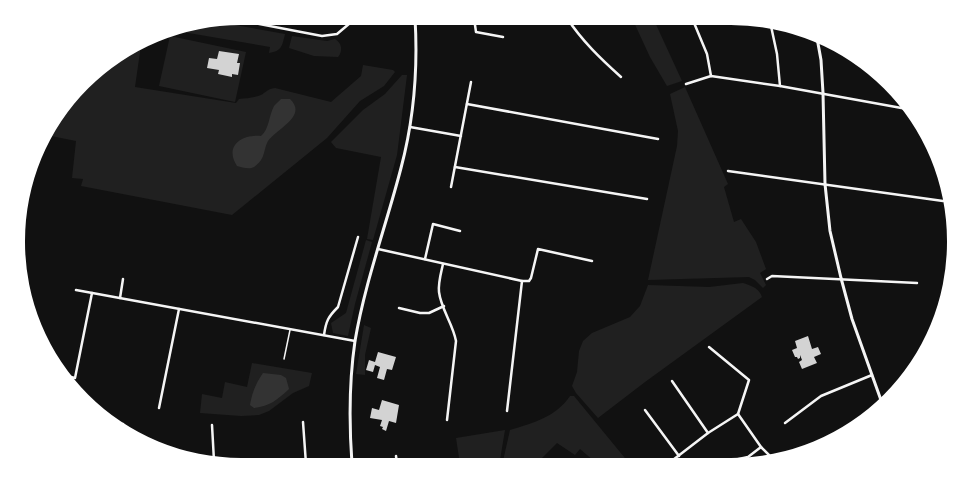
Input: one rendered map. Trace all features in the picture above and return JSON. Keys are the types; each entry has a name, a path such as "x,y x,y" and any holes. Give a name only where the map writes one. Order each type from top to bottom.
{"street":[{"path":"264,25 322,36 337,34 348,25"},
{"path":"352,458 350,390 355,341 362,304 402,167 410,127 416,58 415,25"},
{"path":"475,25 476,32 503,37"},
{"path":"571,25 590,48 621,77"},
{"path":"695,25 707,54 711,76"},
{"path":"772,29 778,54 780,86"},
{"path":"818,43 823,93 825,184 830,231 852,319 880,398"},
{"path":"686,84 711,76 823,93 900,108"},
{"path":"451,187 471,82"},
{"path":"467,104 658,140"},
{"path":"410,127 461,136"},
{"path":"455,167 647,199"},
{"path":"728,171 943,201"},
{"path":"425,259 433,224 460,230"},
{"path":"324,335 326,321 338,307 358,237"},
{"path":"378,249 522,281 529,281 531,278 538,249 592,261"},
{"path":"443,264 439,284 439,294 454,330 456,341 446,420"},
{"path":"767,279 772,276 841,278 917,283"},
{"path":"120,298 123,279"},
{"path":"507,411 522,281"},
{"path":"76,290 355,341"},
{"path":"74,378 92,293"},
{"path":"399,308 420,313 429,313 444,306"},
{"path":"159,408 179,309"},
{"path":"676,458 708,433 738,414 749,380 709,347"},
{"path":"785,423 821,396 872,375"},
{"path":"672,381 708,433"},
{"path":"645,410 679,456"},
{"path":"738,414 768,455"},
{"path":"303,422 306,458"},
{"path":"212,425 214,456"},
{"path":"743,458 748,457 761,447"}],"lane":[{"path":"284,359 290,329"}],"shaded area":[{"path":"235,25 285,34 281,47 277,51 269,53 270,47 184,32"},
{"path":"635,25 656,25 682,81 667,86 650,57"},
{"path":"292,36 327,41 335,39 341,47 341,52 338,57 314,56 289,48"},
{"path":"170,37 246,52 235,102 159,86"},
{"path":"140,50 135,87 236,103 239,99 258,96 275,88 331,102 361,76 363,65 393,70 395,72 384,86 360,101 327,138 232,215 81,186 83,179 72,178 76,141 52,136 61,121 88,88 121,61"},
{"path":"402,75 407,75 397,155 373,240 367,239 381,157 336,148 331,142 363,110 385,94"},
{"path":"685,87 728,184 724,187 734,222 741,219 756,242 766,269 760,273 766,285 763,288 755,280 749,277 648,280 677,146 678,131 670,94"},
{"path":"281,99 290,99 295,106 293,117 270,138 262,159 258,164 250,168 237,166 233,153 234,147 242,139 261,136 264,133 274,106"},
{"path":"366,240 372,242 348,336 333,333 331,323 346,313"},
{"path":"743,283 757,289 762,297 598,418 576,393 572,386 577,372 579,351 583,341 592,333 630,317 640,306 648,285 709,287"},
{"path":"364,325 371,328 365,355 365,375 356,374"},
{"path":"252,363 312,373 309,386 293,393 269,411 259,415 241,416 200,413 202,394 222,398 225,382 247,387"},
{"path":"263,373 281,375 286,378 289,389 273,402 265,406 254,408 250,405 252,396 256,384"},
{"path":"570,396 574,396 625,458 590,458 580,449 575,455 557,443 542,458 504,458 510,430 535,422 551,414"},
{"path":"505,430 500,458 459,458 456,438"}],"building":[{"path":"219,51 239,54 237,63 240,63 238,75 232,74 232,77 218,74 219,70 207,68 209,58 217,59"},
{"path":"808,336 812,349 818,347 821,354 814,357 817,363 802,369 799,362 802,360 800,355 800,358 798,359 795,357 792,350 797,348 795,341"},
{"path":"378,352 396,357 392,370 387,369 384,380 377,378 380,367 375,365 373,372 366,370 369,360 375,362"},
{"path":"382,400 399,405 396,423 389,421 386,431 380,426 382,420 370,418 372,408 379,410"}]}
